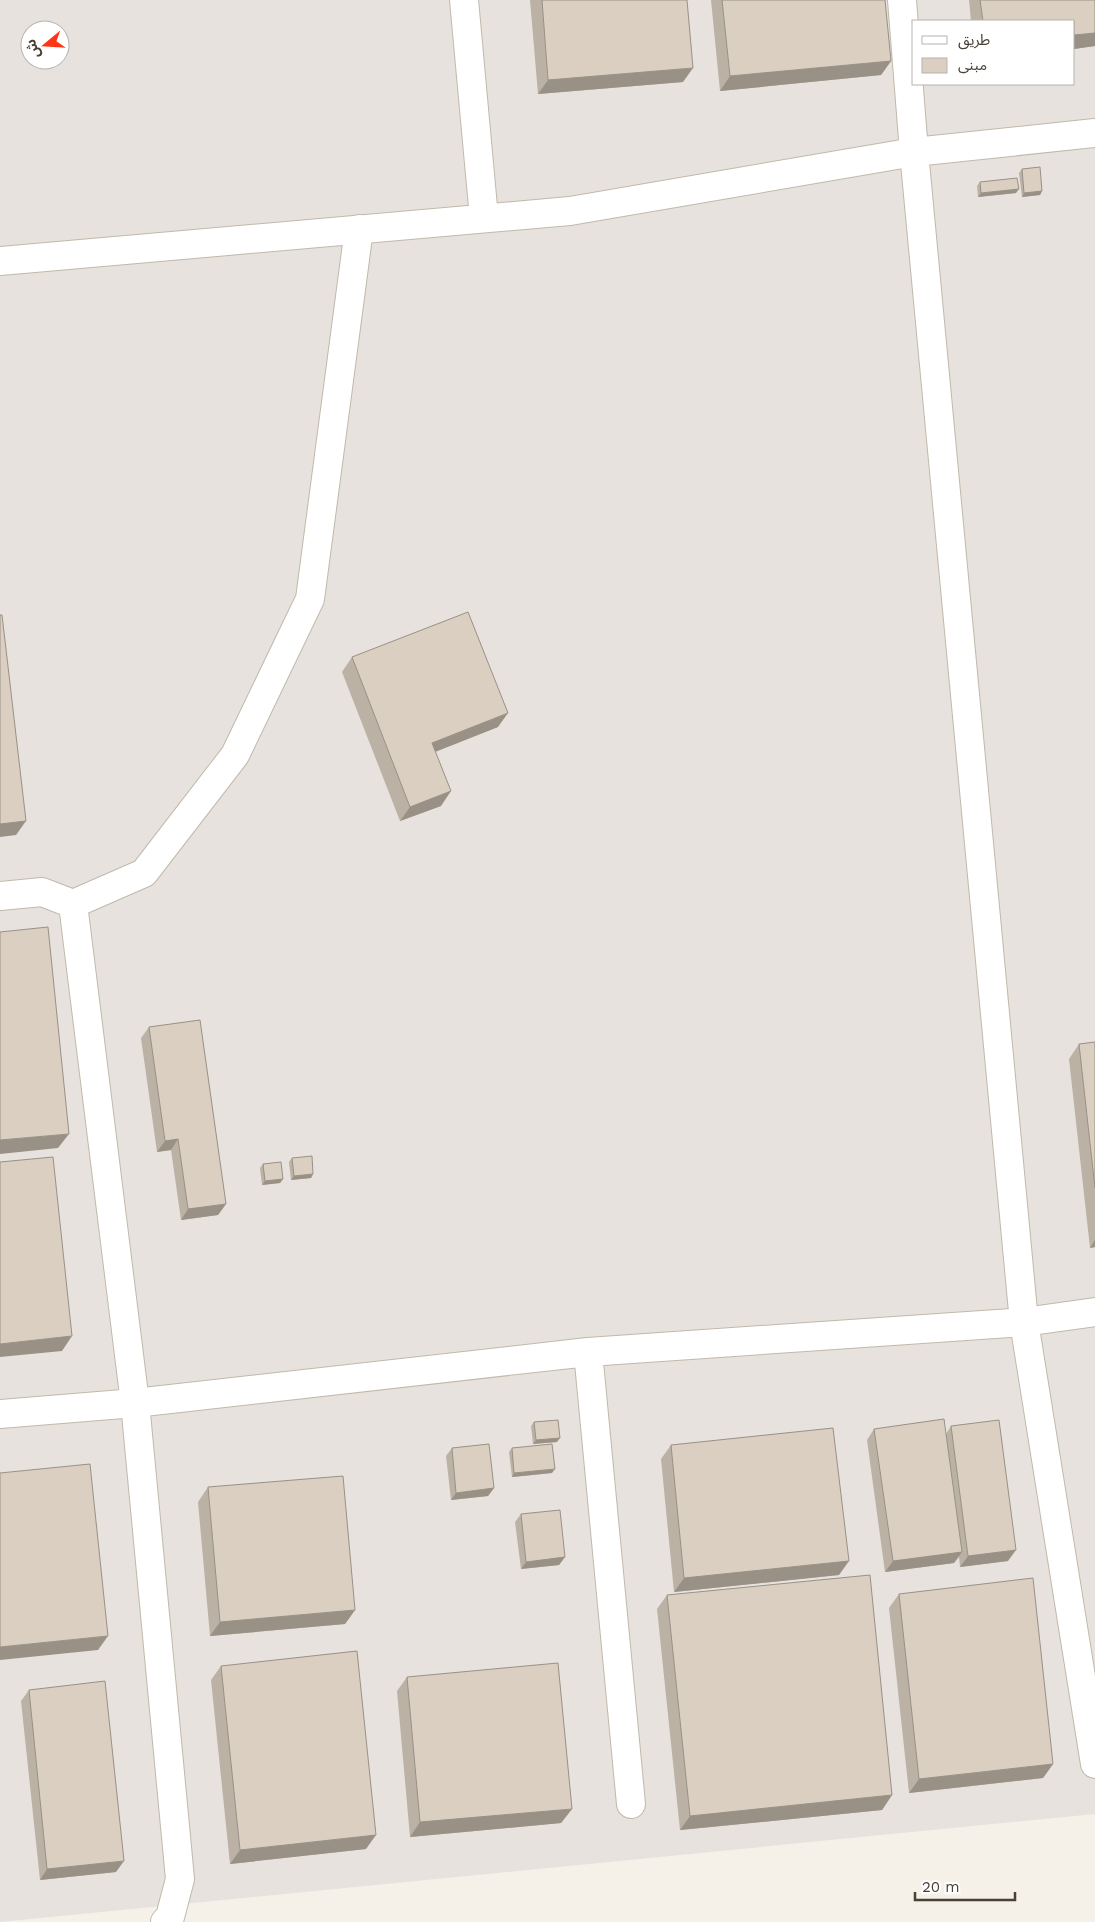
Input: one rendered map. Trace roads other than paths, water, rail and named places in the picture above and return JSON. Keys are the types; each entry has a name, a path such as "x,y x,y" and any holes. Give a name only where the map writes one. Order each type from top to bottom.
{"street":[{"path":"464,0 484,218"},
{"path":"902,0 914,152 1024,1322 1095,1764"},
{"path":"0,261 570,211 914,152 1095,133"},
{"path":"0,896 42,892 72,904 144,873 235,755 310,599 359,229"},
{"path":"72,904 135,1403 180,1880 170,1917 164,1922"},
{"path":"0,1414 135,1403 588,1352 1024,1322 1095,1312"},
{"path":"588,1352 631,1804"}]}
